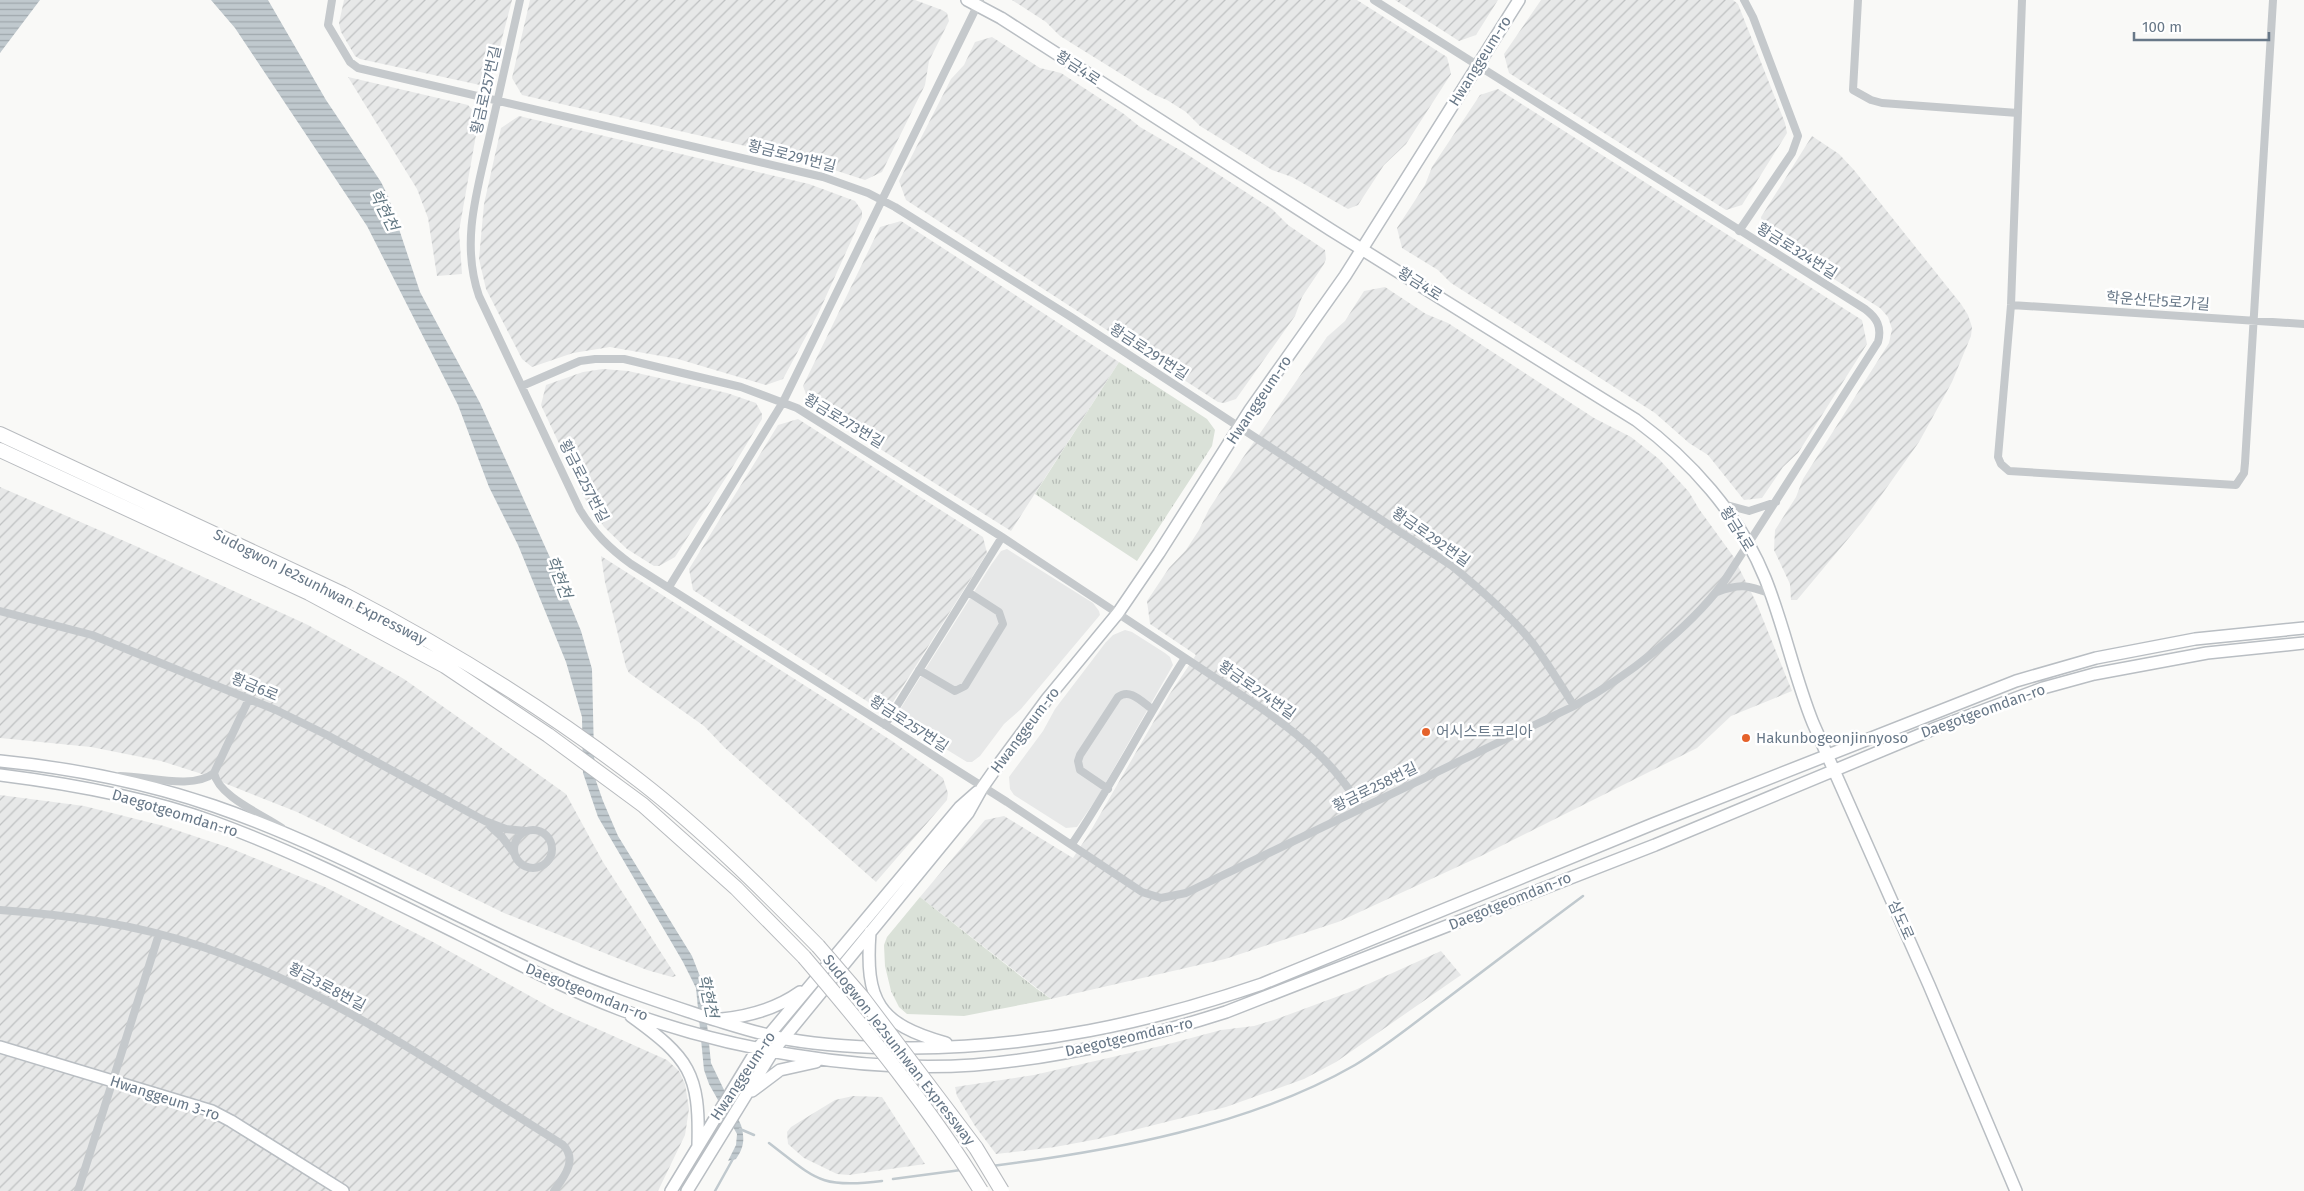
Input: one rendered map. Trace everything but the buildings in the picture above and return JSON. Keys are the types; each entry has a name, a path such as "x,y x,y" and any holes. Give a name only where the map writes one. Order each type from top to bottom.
{"highway":[{"name":"Sudogwon Je2sunhwan Expressway","path":"0,434 288,568 384,615 454,656 554,719 642,782 746,873 818,946 862,997 976,1148 1002,1191"},
{"name":"Sudogwon Je2sunhwan Expressway","path":"0,450 300,588 370,624 445,666 548,734 643,805 736,888 804,957 853,1015 949,1139 982,1191"}],"main road":[{"name":"황금4로","path":"967,0 979,3 1362,248 1636,420 1685,461 1721,503 1749,545 1771,594 1788,649"},
{"name":"Hwanggeum-ro","path":"687,1191 745,1098 756,1085 772,1051 968,814 982,788 1048,699 1118,613 1190,507 1240,427 1362,248 1519,0"},
{"name":"Daegotgeomdan-ro","path":"0,761 94,776 184,796 248,819 298,840 560,964 612,985 687,1011 724,1020 769,1035 814,1043 887,1048 960,1047 1028,1041 1101,1029 1148,1020 1204,1004 1299,969 1827,754 2016,681 2096,658 2195,639 2304,628"},
{"name":"Daegotgeomdan-ro","path":"0,775 62,783 121,795 214,822 328,870 526,968 622,1010 690,1032 772,1051 830,1059 925,1066 974,1065 1067,1052 1163,1032 1296,987 1655,845 1945,724 2043,688 2094,674 2207,653 2304,643"},
{"name":"삼도로","path":"1788,649 1800,691 1929,985 2016,1191"},
{"name":"Hwanggeum-ro","path":"672,1191 758,1048 960,807 982,788"},
{"path":"870,932 868,973 874,994 880,1005 905,1028 930,1039 960,1047"},
{"path":"724,1020 775,1007 812,984"},
{"path":"622,1010 665,1041 682,1058 690,1072 698,1104 698,1147"},
{"name":"Hwanggeum 3-ro","path":"0,1047 212,1111 343,1191"},
{"path":"756,1085 788,1067 830,1059"}],"street":[{"name":"황금로291번길","path":"332,0 328,25 353,66 823,178 881,199 1071,317 1240,427"},
{"name":"황금로257번길","path":"520,0 475,201 471,226 470,256 478,296 580,510 594,531 616,554 982,788"},
{"name":"황금로324번길","path":"1374,0 1865,309 1876,320 1880,331 1878,342 1749,545"},
{"path":"1858,0 1853,90 1860,95 1882,104 2018,113"},
{"path":"2022,0 2011,304 1998,457 2000,464 2009,471 2236,485 2244,473 2246,462 2273,0"},
{"path":"1740,231 1792,153 1798,136 1746,2"},
{"path":"669,587 783,402 881,199 979,3"},
{"name":"학운산단5로가길","path":"2011,304 2304,324"},
{"name":"황금로273번길","path":"522,386 569,364 610,358 644,362 703,377 783,402 849,439 1118,613"},
{"name":"황금로292번길","path":"1240,427 1426,548 1471,582 1531,642 1574,706"},
{"path":"1721,503 1750,511 1776,502"},
{"path":"885,725 1002,537"},
{"name":"황금로258번길","path":"982,788 1072,844 1142,892 1151,896 1173,897 1186,893 1574,706 1601,691 1664,642 1701,610 1717,592 1749,545"},
{"path":"1717,592 1744,585 1771,594"},
{"path":"919,670 955,691 962,689 1002,627 1003,619 999,612 968,592"},
{"name":"황금6로","path":"0,611 92,635 249,699 328,735 485,821"},
{"name":"황금로274번길","path":"1118,613 1261,708 1300,737 1344,780 1361,809"},
{"path":"1072,844 1108,789 1152,709 1185,658"},
{"path":"1108,789 1080,770 1078,761 1080,755 1118,697 1124,693 1129,693 1152,709"},
{"path":"94,776 140,777 189,782 203,780 214,773 249,699"},
{"path":"214,773 219,786 228,795 257,811 298,840"},
{"path":"485,821 506,829 526,832"},
{"path":"485,821 502,837 521,865 534,869 546,864 551,859 553,846 546,834 534,830 519,836 515,842 514,854"},
{"name":"황금3로8번길","path":"0,910 107,922 199,945 266,971 340,1007 563,1146 570,1155 570,1161 554,1191"},
{"path":"78,1191 159,934"}],"shaded area":[{"path":"344,0 512,0 492,77 480,85 360,59 355,56 341,32 339,23"},
{"path":"530,0 915,0 947,13 949,21 929,61 925,85 882,172 865,180 794,157 522,95 512,78"},
{"path":"1012,0 1357,0 1447,57 1451,74 1406,144 1384,165 1358,205 1348,209 1292,177 1272,170 1200,126 1186,112 1060,36 1046,22"},
{"path":"1395,0 1498,0 1476,35 1459,41"},
{"path":"1541,0 1733,0 1738,4 1785,123 1787,133 1742,205 1726,210 1509,73 1504,54"},
{"path":"992,37 1040,68 1061,73 1124,114 1140,127 1185,153 1272,209 1288,225 1325,250 1326,259 1324,264 1302,297 1295,316 1236,399 1224,403 1218,402 906,200 899,181 951,79 964,65 975,42"},
{"path":"348,77 468,105 479,118 459,231 462,274 437,276 428,218 417,189"},
{"path":"1498,89 1862,320 1867,344 1798,453 1783,467 1762,498 1744,500 1708,455 1689,443 1655,413 1451,283 1438,270 1402,248 1397,228 1425,185 1432,167 1480,95"},
{"path":"519,116 809,184 855,201 862,211 862,217 818,314 783,379 766,385 678,359 610,347 573,353 532,367 522,359 486,289 479,259 484,204 501,128"},
{"path":"1812,136 1839,154 1854,170 1961,304 1968,315 1972,327 1971,336 1952,382 1919,442 1863,521 1797,600 1791,600 1790,584 1774,550 1775,530 1796,497 1803,479 1889,343 1892,329 1888,317 1880,308 1764,235 1761,217"},
{"path":"901,221 1119,362 1011,531 810,405 803,386 880,227"},
{"path":"1385,287 1426,314 1448,323 1594,418 1631,437 1659,459 1689,492 1733,556 1756,602 1792,691 1731,716 1697,748 1481,856 1338,922 1225,959 1051,999 920,897 985,820 1004,816 1073,858 1169,695 1196,655 1150,624 1147,601 1169,568 1186,550 1199,530 1209,509 1242,459 1327,337 1345,321 1364,291"},
{"path":"603,369 628,371 727,393 756,403 762,414 762,419 675,557 659,566 654,566 627,549 604,527 585,499 541,405 546,385 583,372"},
{"path":"798,419 983,537 987,553 893,702 882,708 876,707 693,590 689,569 778,425"},
{"path":"0,487 138,547 308,625 404,679 566,794 603,862 676,976 672,977 647,970 504,913 297,812 199,773 161,761 91,747 0,738"},
{"path":"1007,549 1093,603 1100,615 1021,709 1004,724 980,756 972,762 967,762 905,724 901,720 899,711 991,565 1001,551"},
{"path":"601,556 892,741 943,778 948,793 947,800 876,882 725,748 704,726 629,673 605,582"},
{"path":"1125,630 1132,632 1165,653 1170,657 1173,665 1097,798 1077,827 1066,828 1014,795 1010,789 1009,777 1043,731 1055,709 1106,642 1113,635"},
{"path":"0,795 84,806 164,826 230,848 325,887 433,942 555,1010 667,1060 679,1071 685,1084 689,1109 685,1135 658,1191 0,1191"},
{"path":"1441,951 1461,975 1336,1062 1304,1079 1226,1107 1098,1139 1055,1147 996,1154 975,1126 957,1096 955,1087 1034,1075 1221,1030 1254,1026 1355,990"},
{"path":"853,1096 882,1097 925,1164 849,1175 837,1174 804,1158 788,1144 787,1132 791,1127 835,1100"}],"green space":[{"path":"1119,362 1207,419 1215,430 1212,446 1137,561 1035,494"},
{"path":"920,897 1051,999 964,1016 907,1014 899,1007 891,991 885,966 884,945 887,937"}],"water":[{"path":"0,0 40,0 0,53"},
{"path":"211,0 268,0 326,100 381,182 388,196 420,292 480,403 557,573 581,631 592,669 596,781 618,836 692,956 703,984 711,1063 742,1130 743,1143 736,1159 728,1161 736,1145 737,1134 709,1084 704,1070 696,988 683,962 598,817 583,773 582,717 566,662 518,545 489,487 458,405 367,226 235,28"}],"waterway":[{"path":"992,1166 1131,1144 1178,1133 1225,1120 1314,1086 1355,1065 1388,1043 1583,896"},
{"path":"740,1129 754,1135"},
{"path":"769,1143 809,1173 831,1182 845,1184 882,1181"},
{"name":"학현천","path":"715,1191 734,1157"},
{"path":"893,1179 961,1170"}],"place":[{"name":"어시스트코리아","path":"1426,732"},
{"name":"Hakunbogeonjinnyoso","path":"1746,738"}]}
